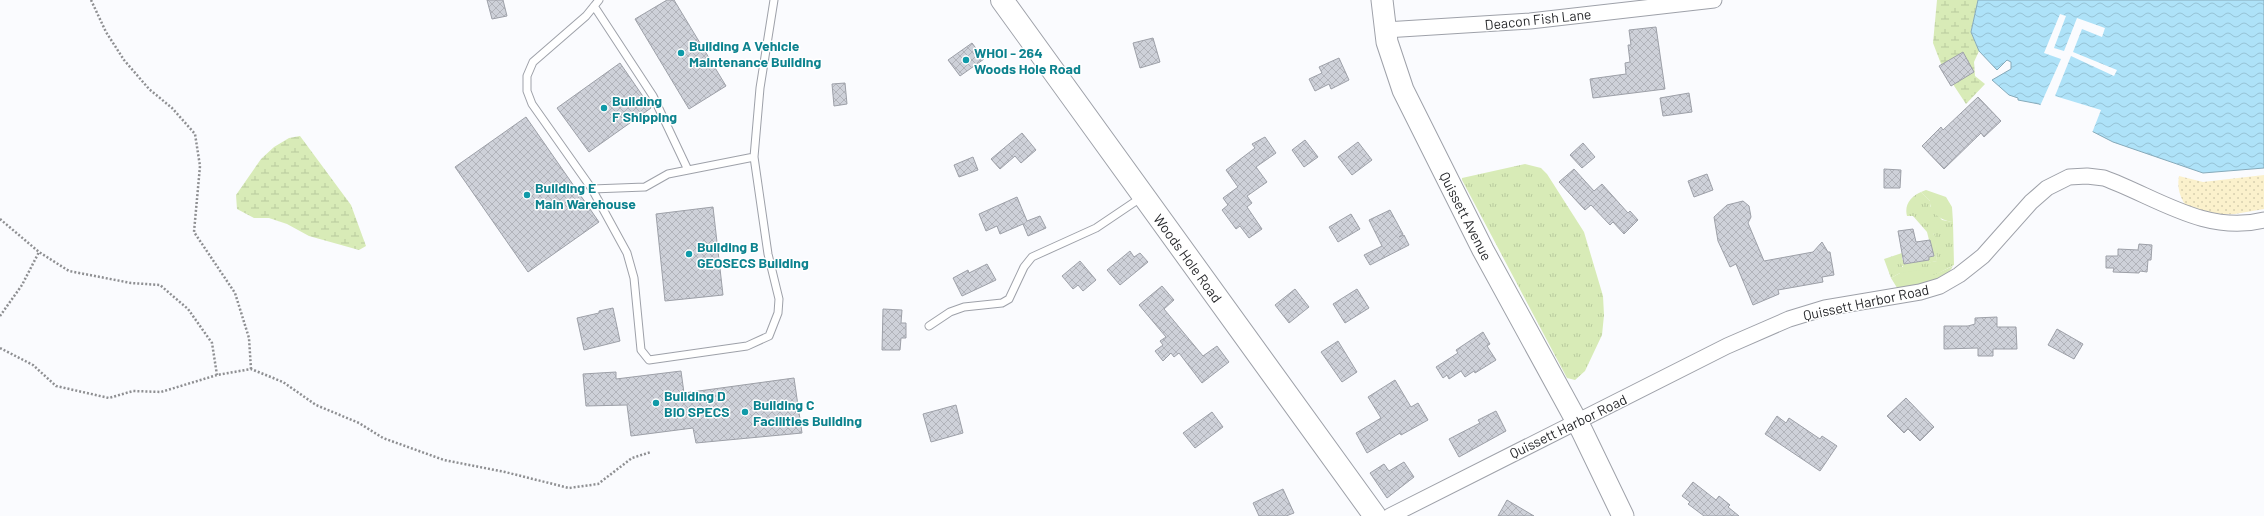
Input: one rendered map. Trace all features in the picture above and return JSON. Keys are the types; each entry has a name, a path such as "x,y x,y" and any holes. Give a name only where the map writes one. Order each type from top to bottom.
{"highway":[{"name":"Woods Hole Road","path":"1002,0 1375,516"}],"main road":[{"name":"Quissett Avenue","path":"1382,0 1385,30 1396,74 1420,127 1487,256 1577,422 1623,516"}],"street":[{"name":"Deacon Fish Lane","path":"1385,30 1530,22 1714,0"},
{"name":"Quissett Harbor Road","path":"1390,516 1474,472 1727,346 1789,319 1825,308 1920,292 1950,281 1983,256 2038,195 2057,182 2069,177 2087,176 2104,178 2202,219 2238,224 2264,220"}],"lane":[{"path":"599,0 586,16 533,62 527,76 527,91 532,104 592,189 627,253 634,278 641,350 648,360 747,346 769,336 778,313 779,299 768,254 754,157 760,88 774,0"},
{"path":"594,6 653,96 688,170"},
{"path":"592,189 645,187 668,174 754,157"},
{"path":"929,326 950,312 964,307 1002,303 1009,299 1024,267 1032,257 1096,228 1144,196"}],"path":[{"path":"91,0 106,32 124,60 149,89 172,108 195,134 200,166 194,232 235,293 249,338 251,368"},
{"path":"0,219 39,252 69,271 131,283 160,285 188,309 212,343 217,375"},
{"path":"0,316 22,285 39,252"},
{"path":"0,348 33,365 56,386 109,398 133,391 161,392 217,375 251,368 283,382 316,405 359,423 383,438 444,460 505,472 568,488 598,484 632,458 651,452"}],"green space":[{"path":"1937,0 1978,0 1971,32 1979,51 1974,62 1975,76 1985,84 1966,104 1943,69 1933,43"},
{"path":"300,136 351,205 366,246 359,250 309,236 287,224 269,218 254,218 237,209 236,195 261,159 274,147 289,138"},
{"path":"1525,164 1541,168 1547,174 1584,232 1603,296 1604,315 1602,335 1585,371 1575,380 1567,378 1462,180 1462,178"},
{"path":"1926,190 1946,197 1952,207 1953,222 1945,220 1934,213 1930,205 1930,201 1921,192"},
{"path":"1921,192 1930,201 1930,206 1942,220 1953,222 1954,265 1927,279 1900,273 1891,278 1884,259 1902,253 1902,267 1937,261 1934,234 1927,232 1913,216 1907,216 1906,212 1907,205 1911,198"},
{"path":"1927,232 1932,232 1935,236 1937,261 1904,268 1900,263 1903,259 1904,264 1929,260 1929,257 1933,256"},
{"path":"1953,266 1950,271 1937,279 1899,291 1891,278 1900,273 1920,270 1927,278"}],"sand":[{"path":"2264,175 2264,209 2235,214 2194,216 2181,198 2178,182 2179,176 2203,182"}],"water":[{"path":"1978,0 2264,0 2264,168 2203,173 2113,142 2039,104 2018,100 2018,98 2009,95 1992,80 2011,69 2011,62 2007,60 1997,70 1979,51 1971,32"}],"pier":[{"path":"2060,14 2066,16 2054,48 2064,51 2077,18 2105,28 2102,37 2082,29 2073,52 2117,70 2114,76 2071,56 2055,96 2101,110 2092,133 2040,106 2061,59 2044,53"}],"building":[{"path":"487,0 503,0 507,16 492,19"},
{"name":"Building A Vehicle Maintenance Building","path":"667,0 674,0 726,86 689,109 635,19"},
{"path":"1656,27 1665,89 1593,98 1590,79 1626,74 1625,63 1630,62 1628,45 1631,45 1629,30"},
{"path":"1153,38 1160,62 1140,68 1133,43"},
{"name":"WHOI - 264 Woods Hole Road","path":"972,43 984,59 960,76 948,60"},
{"path":"1963,52 1974,72 1951,86 1939,66"},
{"path":"1339,58 1349,80 1331,89 1329,84 1315,91 1309,79 1322,73 1319,67"},
{"name":"Building F Shipping","path":"620,63 651,108 589,152 557,108"},
{"path":"845,83 847,104 834,106 832,84"},
{"path":"1689,93 1692,112 1663,116 1660,98"},
{"path":"1978,97 2001,121 1984,137 1981,133 1944,169 1922,146 1941,127 1943,130"},
{"name":"Building E Main Warehouse","path":"526,117 599,222 528,272 455,167"},
{"path":"1022,133 1036,150 1021,163 1015,156 1000,169 991,159"},
{"path":"1265,137 1276,153 1256,167 1267,182 1247,196 1252,203 1247,207 1262,229 1249,238 1240,226 1236,229 1222,210 1228,205 1223,198 1238,187 1226,170 1255,148 1252,144"},
{"path":"1305,140 1318,157 1304,167 1292,150"},
{"path":"1358,142 1372,160 1352,175 1338,157"},
{"path":"1583,143 1595,157 1582,168 1570,155"},
{"path":"973,157 978,170 959,177 954,165"},
{"path":"1574,169 1594,191 1602,184 1628,213 1630,211 1638,220 1624,234 1613,222 1610,225 1591,205 1585,210 1559,182"},
{"path":"1884,169 1901,170 1900,188 1884,188"},
{"path":"1707,174 1713,190 1694,197 1688,181"},
{"path":"1017,197 1027,221 1040,216 1046,228 1028,236 1023,224 1000,234 997,226 986,231 979,214"},
{"path":"1743,201 1749,206 1751,217 1748,223 1764,261 1813,252 1822,242 1828,252 1830,252 1834,275 1822,277 1823,282 1778,290 1779,294 1753,305 1736,264 1730,267 1718,241 1714,217 1727,205"},
{"name":"Building B GEOSECS Building","path":"713,207 723,295 665,301 656,214"},
{"path":"1390,210 1403,234 1399,237 1404,235 1409,245 1370,265 1364,255 1382,246 1369,220"},
{"path":"1351,214 1360,229 1338,242 1329,227"},
{"path":"1913,229 1916,242 1930,240 1934,256 1929,257 1929,260 1904,264 1898,231"},
{"path":"2139,244 2152,245 2151,260 2148,260 2147,272 2113,272 2114,268 2106,268 2106,256 2118,256 2118,249 2138,250"},
{"path":"1130,251 1134,257 1140,253 1148,262 1120,285 1107,270"},
{"path":"1080,261 1096,280 1083,291 1078,285 1073,289 1062,276"},
{"path":"987,264 996,280 962,296 953,278 968,270 969,273"},
{"path":"1162,286 1174,300 1164,309 1203,356 1217,346 1229,362 1202,383 1179,353 1174,357 1171,353 1163,361 1155,351 1163,345 1160,341 1166,337 1139,305"},
{"path":"1295,289 1309,307 1289,323 1275,305"},
{"path":"1357,289 1369,308 1345,323 1333,304"},
{"path":"613,308 620,341 584,350 577,318"},
{"path":"883,309 902,310 901,323 906,323 906,338 901,338 900,350 882,350"},
{"path":"1997,317 1997,327 2016,327 2017,349 1993,349 1993,356 1978,356 1978,348 1944,349 1944,326 1968,326 1975,324 1975,318"},
{"path":"2057,329 2083,344 2074,359 2048,345"},
{"path":"1483,332 1490,344 1487,346 1496,360 1475,373 1474,371 1465,377 1461,371 1449,379 1447,375 1443,378 1436,367 1458,353 1456,350"},
{"path":"1338,341 1357,372 1342,382 1321,352"},
{"path":"681,371 684,393 794,378 802,433 696,443 693,428 631,436 627,405 586,406 583,374 616,372 616,379"},
{"path":"1395,380 1411,407 1418,403 1428,420 1401,435 1400,433 1367,453 1356,433 1381,418 1368,397"},
{"path":"1906,398 1934,427 1920,441 1908,429 1904,433 1887,416"},
{"path":"956,405 963,433 931,442 923,414"},
{"path":"1496,411 1506,431 1459,457 1449,439 1480,423 1478,420"},
{"path":"1212,412 1223,427 1195,448 1183,433"},
{"path":"1777,416 1786,423 1789,418 1820,439 1822,436 1837,446 1820,471 1765,434"},
{"path":"1404,462 1414,477 1387,498 1370,473 1384,464 1389,471"},
{"path":"1693,482 1716,500 1719,496 1730,505 1728,507 1739,516 1704,516 1688,504 1690,502 1682,496"},
{"path":"1283,489 1294,513 1286,516 1259,516 1253,503"},
{"path":"1507,500 1534,516 1498,516"}],"place":[{"name":"Building A Vehicle Maintenance Building","path":"681,53"},
{"name":"WHOI - 264 Woods Hole Road","path":"966,60"},
{"name":"Building F Shipping","path":"604,108"},
{"name":"Building E Main Warehouse","path":"527,195"},
{"name":"Building B GEOSECS Building","path":"689,254"},
{"name":"Building D BIO SPECS","path":"656,403"},
{"name":"Building C Facilities Building","path":"745,412"}]}
